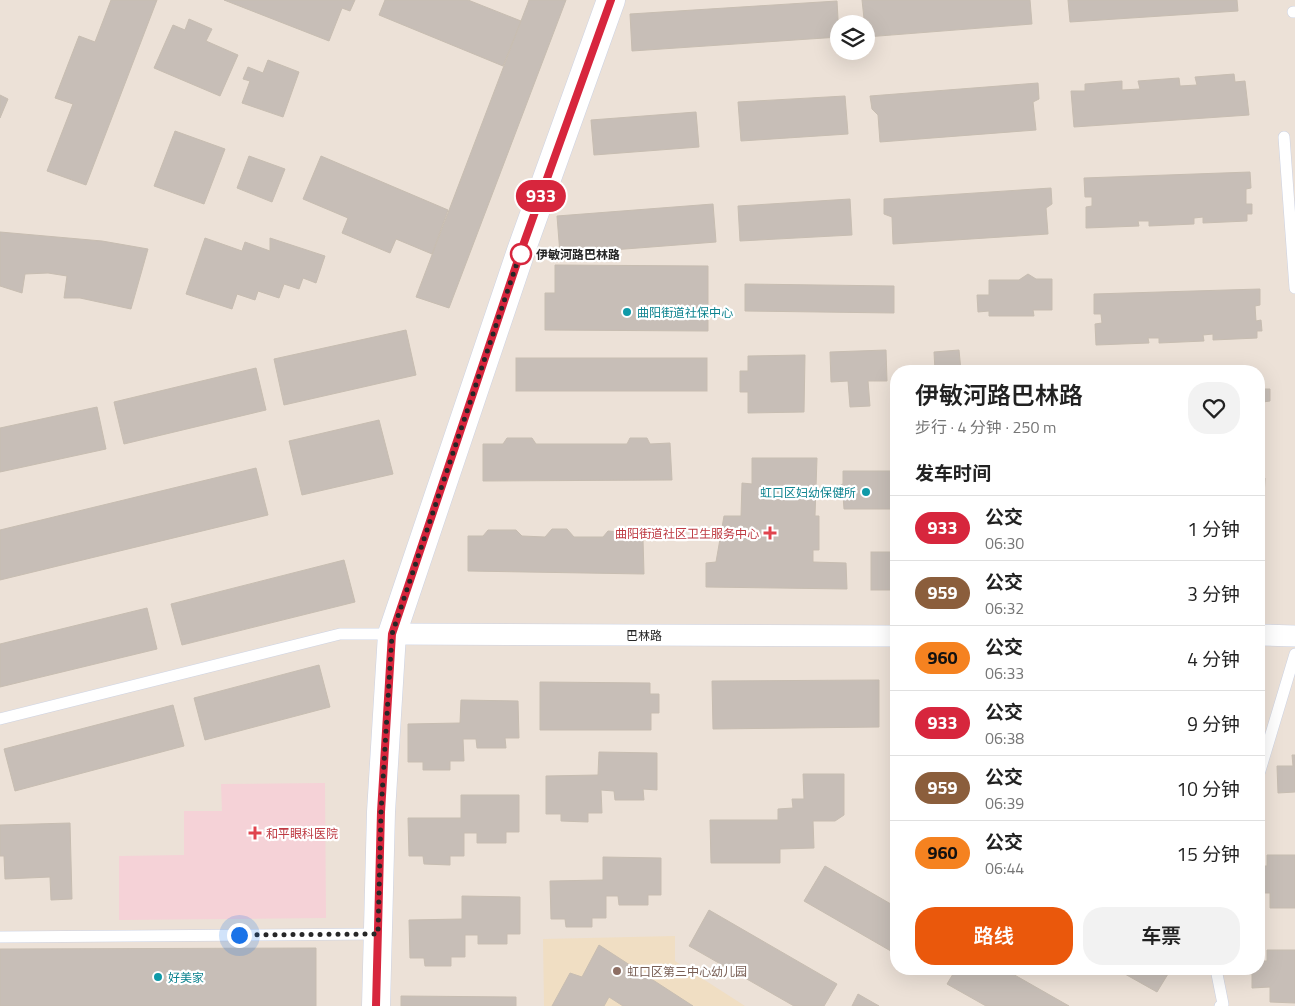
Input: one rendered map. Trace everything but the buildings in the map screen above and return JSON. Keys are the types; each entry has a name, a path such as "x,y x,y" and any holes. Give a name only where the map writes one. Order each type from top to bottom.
{"street":[{"path":"376,1006 381,812 392,634 521,251 611,0"},
{"name":"巴林路","path":"392,634 890,636"},
{"path":"1265,635 1295,636"}],"lane":[{"path":"1284,137 1295,288"},
{"path":"0,719 340,634 392,634"},
{"path":"1265,754 1295,654"},
{"path":"0,937 378,934"},
{"path":"1217,975 1222,1005"}],"shaded area":[{"name":"和平眼科医院","path":"325,783 326,918 119,920 119,856 184,855 184,811 222,811 221,784"},
{"name":"虹口区第三中心幼儿园","path":"675,936 675,961 745,1006 544,1006 543,939"}],"bus line":[{"name":"933","path":"376,1006 381,812 392,634 521,251 611,0"}],"place":[{"name":"伊敏河路巴林路","path":"521,254"},
{"name":"曲阳街道社保中心","path":"627,312"},
{"name":"虹口区妇幼保健所","path":"866,492"},
{"name":"曲阳街道社区卫生服务中心","path":"770,533"},
{"name":"和平眼科医院","path":"255,833"},
{"name":"虹口区第三中心幼儿园","path":"617,971"},
{"name":"好美家","path":"158,977"}],"route":[{"path":"239,935 378,934 381,812 392,634 521,251 521,254"}]}
